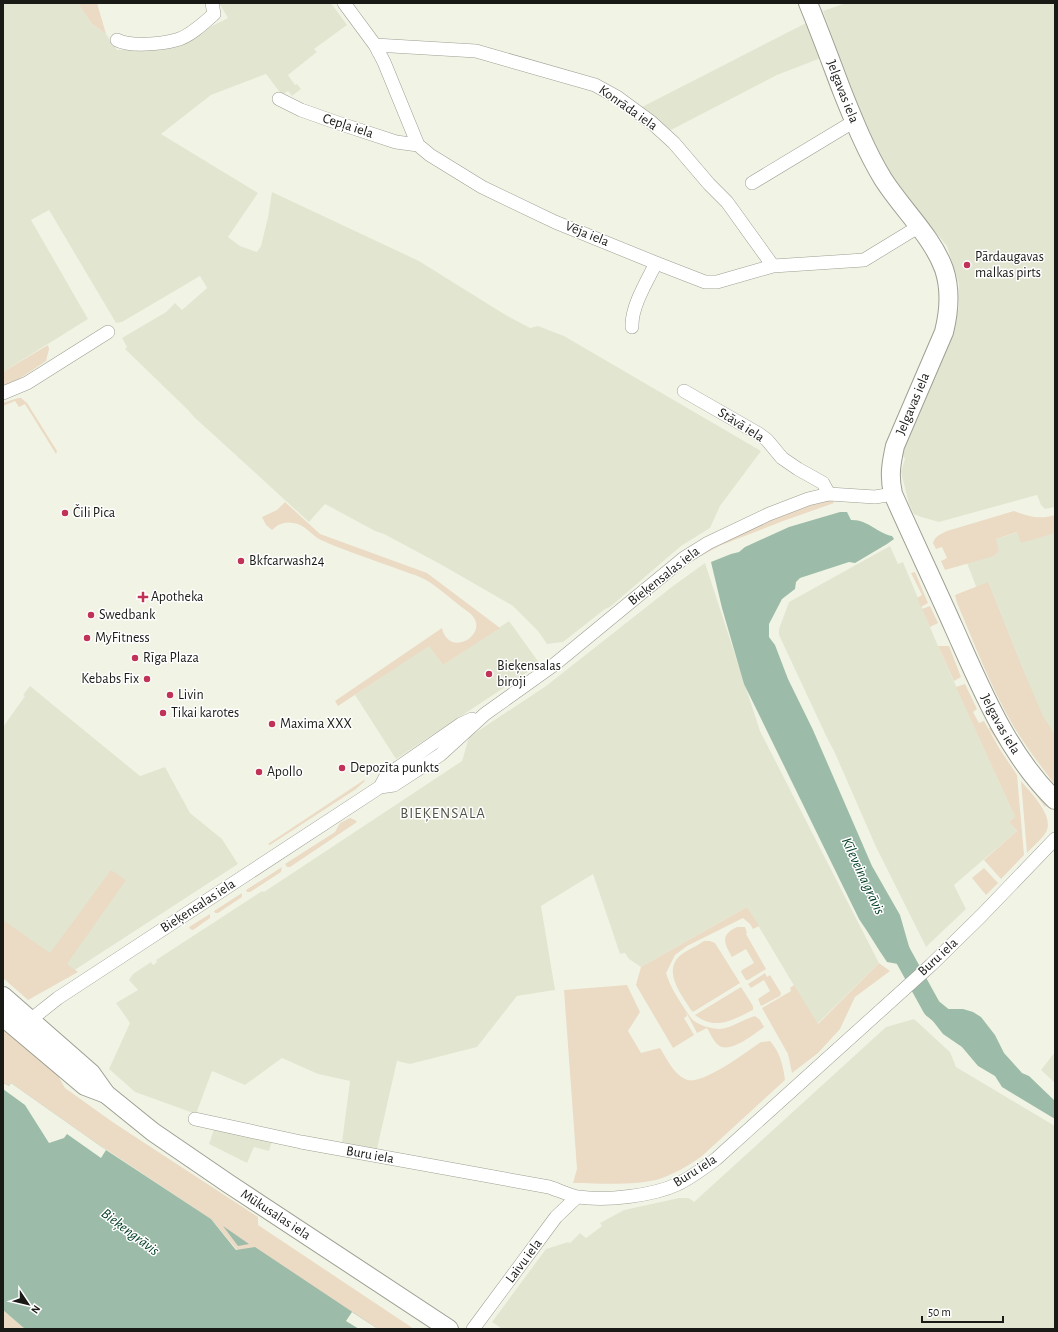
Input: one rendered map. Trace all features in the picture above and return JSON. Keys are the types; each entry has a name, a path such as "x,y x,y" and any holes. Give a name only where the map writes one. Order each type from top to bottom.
{"street":[{"name":"Vēja iela","path":"344,3 375,45 384,62 418,145 430,155 482,187 555,222 656,263 705,282 712,282 773,266 864,260 918,227"},
{"name":"Jelgavas iela","path":"808,3 865,147 883,179 937,253 948,287 948,316 944,332 896,446 891,464 890,480 893,494 975,675 1000,726 1014,749 1045,791 1055,800"},
{"path":"117,40 124,44 132,44 176,40 194,30 213,9"},
{"name":"Konrāda iela","path":"375,45 476,51 595,85 616,97 651,122 674,143 709,184 727,202 773,266"},
{"name":"Cepļa iela","path":"279,99 301,110 338,123 396,142 418,145"},
{"path":"752,183 855,123"},
{"path":"632,327 632,319 635,308 656,263"},
{"path":"3,392 27,383 108,332"},
{"name":"Stāvā iela","path":"684,391 759,434 767,440 782,458 823,483 829,494"},
{"name":"Bieķensalas iela","path":"24,1025 58,998 380,787 394,785 440,755 485,714 555,664 684,558 720,537 769,514 808,499 829,494 875,497 893,494"},
{"name":"Buru iela","path":"195,1119 301,1142 549,1187 577,1197 606,1198 651,1193 677,1184 696,1174 716,1159 931,964 998,899 1055,839"},
{"name":"Mūkusalas iela","path":"3,996 24,1025"},
{"name":"Mūkusalas iela","path":"3,1017 24,1025 91,1073 106,1094 128,1113 174,1147 449,1329"},
{"name":"Laivu iela","path":"473,1329 556,1217 577,1197"}],"shaded area":[{"path":"3,3 78,3 91,23 106,34 117,50 137,49 192,36 228,18 219,3 331,3 347,25 314,49 317,52 288,75 295,85 297,84 301,89 292,96 288,91 282,95 266,74 211,95 161,134 258,193 228,237 240,246 257,252 261,246 272,192 419,261 504,314 530,328 538,326 564,336 761,451 720,506 710,528 681,546 610,607 605,609 563,642 547,644 538,631 513,606 384,534 375,531 325,504 309,522 194,417 125,349 127,347 122,338 166,312 175,303 182,310 207,288 200,276 122,322 116,323 49,210 31,220 88,319 3,372"},
{"path":"78,3 97,3 106,34 91,23"},
{"path":"846,3 1055,3 1055,507 1045,509 1041,505 1037,495 939,522 914,514 909,504 901,472 905,459 902,454 951,333 959,308 959,284 947,246 898,187 875,150 859,111 823,11"},
{"path":"806,23 821,58 777,75 671,130 640,108"},
{"path":"48,345 49,349 46,361 19,379 3,387 3,372"},
{"path":"21,398 27,403 57,451 56,454 25,404 19,407 15,401 3,406 3,403"},
{"path":"821,501 833,501 834,503 719,546 688,563 729,538 755,526"},
{"path":"285,502 320,534 427,573 500,628 443,665 429,646 338,706 335,701 442,628 446,638 453,642 461,642 468,639 474,634 476,627 475,619 442,591 422,578 330,544 297,524 290,522 284,523 272,530 266,525 262,517 277,510"},
{"path":"1014,511 1029,516 1039,517 1055,515 1055,533 1021,543 1017,532 996,539 999,551 994,556 945,570 941,561 947,558 942,547 936,549 933,543 940,534"},
{"path":"1055,520 1055,751 990,623 962,550"},
{"path":"890,546 898,564 903,562 938,646 1015,817 1009,822 1017,831 954,885 966,909 926,947 876,847 834,751 779,635 779,629 789,602"},
{"path":"705,563 760,731 879,963 817,1024 747,907 641,967 629,959 625,953 620,954 593,874 541,906 555,990 517,996 477,1047 410,1064 397,1061 377,1149 342,1142 350,1081 318,1074 282,1058 245,1085 212,1071 196,1114 135,1092 109,1069 130,1023 116,1003 138,990 129,980 133,974 151,962 153,965 157,962 156,960 262,891 264,892 462,761 469,737 546,686 673,586"},
{"path":"915,572 928,603 921,607 917,598 922,595 911,573"},
{"path":"988,582 1043,716 1055,735 1055,785 1014,727 998,697 957,603 955,595"},
{"path":"930,606 938,623 930,627 922,609"},
{"path":"509,621 540,664 396,759 355,695 429,645 443,665"},
{"path":"938,646 949,646 961,677 954,681"},
{"path":"965,684 977,709 973,712 979,723 984,721 999,748 1017,775 1024,855 1001,879 984,860 1017,831 1009,822 1015,817 956,687"},
{"path":"30,686 140,776 165,767 190,813 222,839 238,864 30,999 3,975 3,727 25,696 23,695"},
{"path":"990,726 993,727 1046,806 1045,807 1012,763 989,729"},
{"path":"364,780 365,781 356,789 270,845 268,844"},
{"path":"1021,781 1040,805 1047,819 1048,826 1044,835 1027,853"},
{"path":"350,818 357,822 290,867 287,867 285,864 335,832 340,823"},
{"path":"282,867 281,872 250,892 247,892 246,890"},
{"path":"984,868 998,883 986,895 972,878"},
{"path":"111,870 126,880 67,964 78,972 28,1000 3,978 3,920 50,953"},
{"path":"242,893 242,897 218,913 215,913 214,911"},
{"path":"747,907 759,926 753,929 743,918 687,946 675,955 666,973 677,997 690,1017 700,1025 720,1029 729,1027 755,1016 760,1020 764,1027 741,1043 734,1046 722,1047 717,1044 707,1028 697,1033 686,1012 687,1016 684,1018 694,1035 673,1048 636,985 641,967"},
{"path":"210,914 210,918 193,930 190,929 189,927"},
{"path":"737,927 745,927 746,934 766,969 748,980 746,980 741,972 754,963 746,949 732,957 725,940 728,933"},
{"path":"704,941 715,943 740,983 693,1012 678,989 673,975 673,967 676,960 682,954"},
{"path":"879,963 890,971 855,997 840,1029 818,1053 792,1073 788,1054 762,1008 791,991 790,988 794,985 818,1024"},
{"path":"765,973 767,977 770,975 781,993 780,996 761,1006 758,999 770,991 764,980 751,988 748,984"},
{"path":"627,985 640,1012 628,1031 641,1053 660,1048 677,1073 685,1079 692,1080 712,1074 761,1042 770,1041 780,1059 785,1080 702,1156 674,1173 656,1180 636,1183 573,1183 577,1169 564,990"},
{"path":"741,987 753,1006 753,1010 731,1020 717,1023 703,1020 695,1015"},
{"path":"914,1019 950,1052 956,1067 1055,1126 1055,1329 502,1329 492,1322 546,1249 568,1242 570,1243 580,1233 586,1238 602,1226 600,1223 624,1210 679,1198 689,1198 694,1202 886,1027"},
{"path":"3,1026 57,1074 65,1088 114,1123 258,1217 258,1225 414,1329 359,1329 237,1250 211,1219 107,1150 3,1089"},
{"path":"1055,1052 1055,1083 1041,1070"},
{"path":"214,1129 272,1141 269,1151 254,1147 247,1163 209,1144"},
{"path":"3,1310 25,1329 3,1329"}],"water":[{"path":"840,512 847,512 851,520 857,520 867,524 892,536 894,539 855,563 849,562 800,578 796,582 795,589 782,599 769,624 769,637 775,645 788,679 813,730 872,866 900,915 910,950 913,955 912,960 900,967 898,964 887,962 859,919 744,684 722,608 711,562 739,552 745,547 789,527"},
{"path":"937,1005 946,1009 963,1009 973,1012 981,1017 995,1035 1004,1053 1022,1073 1029,1076 1055,1101 1055,1119 1002,1087 995,1076 978,1066 962,1047 943,1034 926,1012"},
{"name":"Bieķengrāvis","path":"3,1083 9,1086 11,1083 106,1150 211,1219 236,1250 255,1247 378,1329 25,1329 3,1310"},
{"path":"223,1226 249,1244 238,1246"}],"pier":[{"path":"3,1083 9,1086 11,1083 106,1150 101,1158 67,1134 64,1138 49,1143 25,1105 3,1089"},
{"path":"352,1312 378,1329 359,1329 346,1321"}],"waterway":[{"name":"Kīleveina grāvis","path":"895,941 932,1008 953,1025"}],"place":[{"name":"Pārdaugavas malkas pirts","path":"967,265"},
{"name":"Čili Pica","path":"65,513"},
{"name":"Bkfcarwash24","path":"241,561"},
{"name":"Apotheka","path":"143,597"},
{"name":"Swedbank","path":"91,615"},
{"name":"MyFitness","path":"87,638"},
{"name":"Rīga Plaza","path":"135,658"},
{"name":"Bieķensalas biroji","path":"489,674"},
{"name":"Kebabs Fix","path":"147,679"},
{"name":"Livin","path":"170,695"},
{"name":"Tikai karotes","path":"163,713"},
{"name":"Maxima XXX","path":"272,724"},
{"name":"Depozīta punkts","path":"342,768"},
{"name":"Apollo","path":"259,772"}],"district":[{"name":"BIEĶENSALA","path":"443,813"}]}
